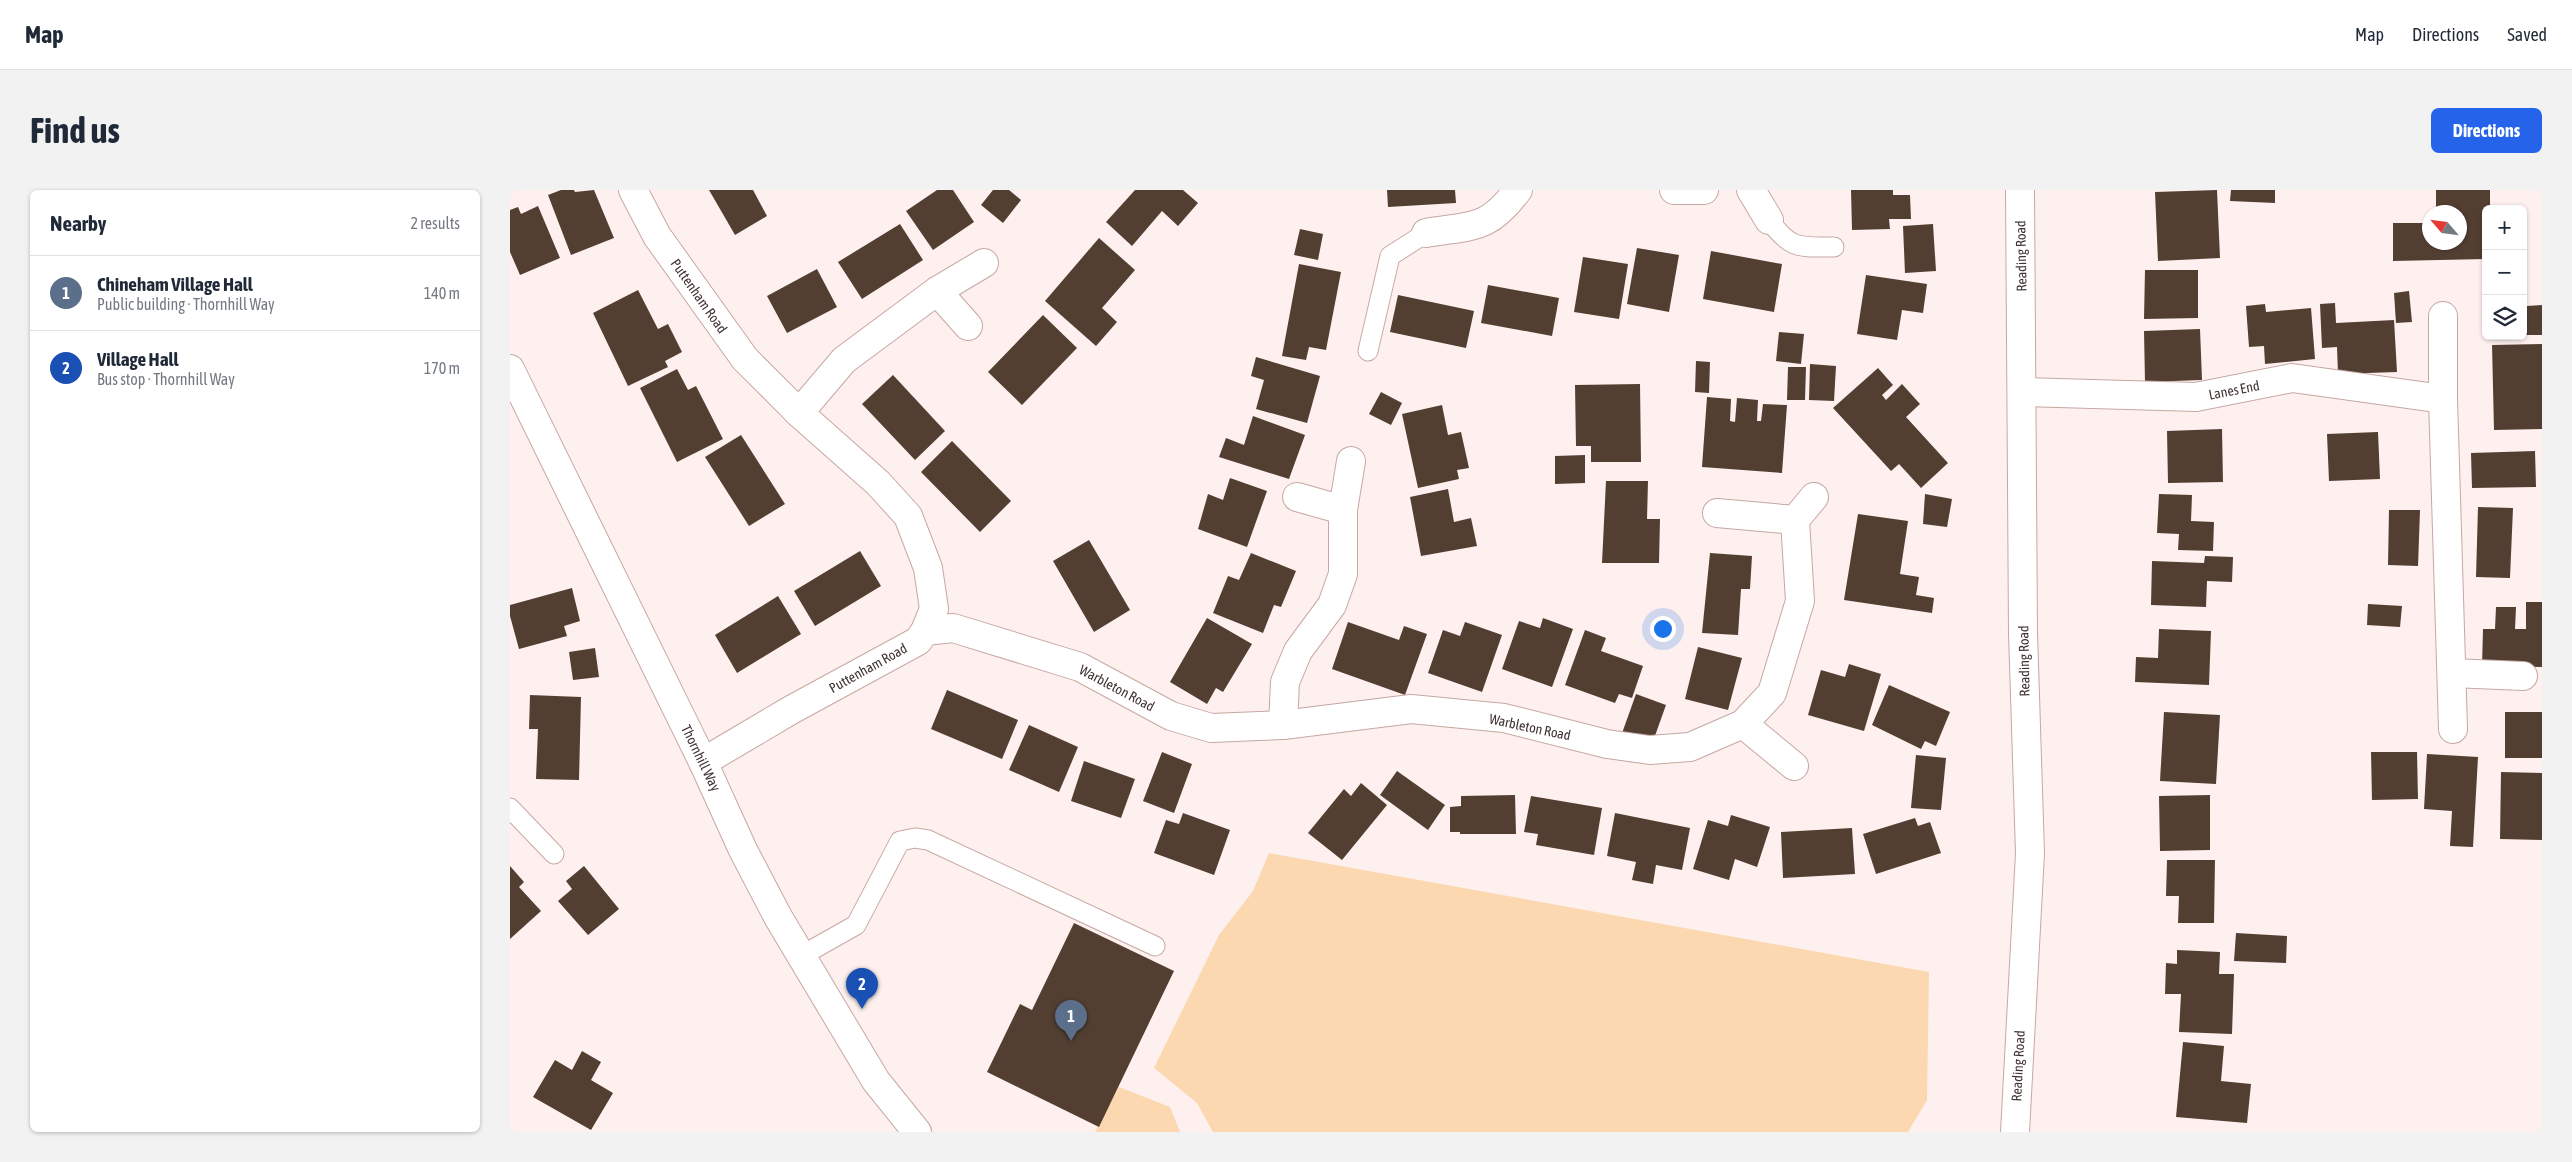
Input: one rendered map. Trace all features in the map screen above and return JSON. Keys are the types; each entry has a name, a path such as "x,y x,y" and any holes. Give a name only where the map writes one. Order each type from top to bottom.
{"street":[{"name":"Puttenham Road","path":"633,190 657,236 744,359 799,413 878,483 908,516 928,568 934,609 925,631 918,640 791,710 703,762"},
{"path":"1426,233 1484,224 1502,211 1518,190"},
{"path":"1674,190 1704,190"},
{"path":"1751,190 1769,220"},
{"name":"Reading Road","path":"2014,1132 2030,853 2023,633 2023,392 2020,190"},
{"path":"799,413 844,360 937,291 984,263"},
{"path":"937,291 968,326"},
{"path":"2443,316 2443,399 2452,728"},
{"name":"Thornhill Way","path":"510,369 703,762 743,850 800,956 876,1081 917,1132"},
{"name":"Lanes End","path":"2023,392 2196,397 2292,378 2443,399"},
{"path":"1283,725 1285,682 1298,651 1332,604 1343,574 1343,510 1351,461"},
{"path":"1297,497 1343,510"},
{"path":"1717,513 1795,520 1814,497"},
{"name":"Warbleton Road","path":"925,631 953,628 1080,667 1171,716 1211,728 1283,725 1411,709 1504,718 1606,744 1650,750 1690,748 1743,724 1772,692 1800,601 1795,520"},
{"path":"2452,674 2523,676"},
{"path":"1743,724 1794,766"}],"lane":[{"path":"1769,220 1779,234 1792,244 1834,247"},
{"path":"1368,351 1390,256 1426,233"},
{"path":"510,808 554,854"},
{"path":"800,956 856,925 900,841 915,838 928,840 1155,946"}],"shaded area":[{"path":"1269,853 1929,972 1927,1100 1908,1132 1213,1132 1197,1103 1154,1068 1219,935 1253,891"},
{"path":"1119,1087 1170,1107 1180,1132 1095,1132"}],"building":[{"path":"561,190 574,190 575,192 594,190 614,238 571,255 548,195"},
{"path":"709,190 753,190 767,216 735,235"},
{"path":"937,190 953,190 974,222 933,250 906,211"},
{"path":"993,190 1009,190 1021,200 1003,223 981,205"},
{"path":"1135,190 1183,190 1198,203 1178,226 1162,211 1132,246 1106,222"},
{"path":"1387,190 1455,190 1456,203 1388,207"},
{"path":"1851,190 1893,190 1893,195 1910,195 1911,219 1889,219 1890,229 1852,230"},
{"path":"2217,190 2220,258 2158,261 2155,192"},
{"path":"2231,190 2275,190 2275,203 2230,201"},
{"path":"2436,190 2490,190 2490,205 2482,205 2482,259 2393,261 2393,223 2422,223 2422,250 2467,250 2467,205 2436,205"},
{"path":"538,206 560,258 520,275 510,252 510,210 518,207 521,214"},
{"path":"900,224 923,260 862,299 838,262"},
{"path":"1933,224 1936,271 1905,273 1903,226"},
{"path":"1300,229 1323,234 1318,260 1294,255"},
{"path":"1099,238 1135,270 1102,308 1117,322 1096,346 1045,301"},
{"path":"1637,248 1679,255 1669,312 1627,304"},
{"path":"1711,251 1782,264 1774,312 1703,299"},
{"path":"1583,257 1628,264 1619,319 1574,312"},
{"path":"1299,264 1341,272 1326,350 1309,347 1306,360 1282,356"},
{"path":"817,269 837,307 787,333 767,296"},
{"path":"2145,270 2198,270 2198,318 2144,319"},
{"path":"1866,275 1927,284 1923,313 1902,310 1897,340 1857,334"},
{"path":"1488,285 1559,298 1552,336 1481,323"},
{"path":"638,290 658,329 668,324 682,352 665,361 668,367 628,386 593,313"},
{"path":"2409,291 2412,322 2396,323 2394,293"},
{"path":"1398,295 1474,311 1466,348 1390,332"},
{"path":"2335,303 2336,323 2394,320 2397,372 2338,374 2337,347 2322,348 2320,304"},
{"path":"2265,304 2266,312 2311,308 2315,359 2265,364 2264,346 2249,347 2246,306"},
{"path":"2542,305 2542,335 2527,335 2527,306"},
{"path":"1043,315 1077,348 1022,405 988,372"},
{"path":"2200,329 2202,380 2145,382 2144,331"},
{"path":"1779,332 1804,334 1801,364 1776,361"},
{"path":"2542,344 2542,429 2494,430 2492,345"},
{"path":"1256,357 1320,376 1307,423 1256,409 1264,380 1251,376"},
{"path":"1696,361 1710,362 1709,393 1695,392"},
{"path":"1810,364 1836,366 1834,401 1809,400"},
{"path":"1788,367 1806,367 1805,400 1787,400"},
{"path":"1878,368 1893,385 1882,395 1886,400 1902,384 1920,404 1906,417 1948,463 1921,488 1899,464 1891,471 1833,408"},
{"path":"677,369 688,390 696,386 723,439 677,462 640,388"},
{"path":"893,375 945,431 915,460 862,404"},
{"path":"1640,384 1641,462 1591,462 1591,446 1576,446 1575,385"},
{"path":"1381,392 1402,403 1391,425 1369,414"},
{"path":"1707,397 1731,399 1730,421 1735,422 1737,398 1758,400 1757,421 1761,421 1763,404 1787,405 1782,473 1702,467"},
{"path":"1442,405 1448,435 1461,432 1469,468 1457,470 1459,479 1418,488 1402,414"},
{"path":"1253,416 1305,435 1289,479 1219,457 1226,438 1244,445"},
{"path":"2222,429 2223,482 2168,483 2167,431"},
{"path":"2378,432 2380,479 2329,481 2327,434"},
{"path":"741,435 785,504 749,526 705,457"},
{"path":"952,441 1011,501 980,532 921,472"},
{"path":"2535,451 2536,487 2472,488 2471,453"},
{"path":"1585,455 1585,483 1555,484 1555,456"},
{"path":"1230,478 1267,491 1247,547 1198,529 1208,494 1223,500"},
{"path":"1606,481 1648,481 1647,519 1660,519 1659,563 1602,563"},
{"path":"1448,489 1454,522 1471,518 1477,546 1421,556 1410,497"},
{"path":"1925,494 1952,499 1947,527 1923,524"},
{"path":"2159,494 2192,495 2191,521 2214,522 2213,551 2178,550 2179,534 2157,533"},
{"path":"2478,507 2513,508 2510,578 2476,577"},
{"path":"2389,510 2420,510 2418,566 2388,565"},
{"path":"1858,514 1908,521 1900,574 1919,577 1916,595 1934,598 1932,613 1844,600"},
{"path":"1089,540 1130,610 1094,632 1053,561"},
{"path":"860,551 881,586 815,626 794,591"},
{"path":"1251,553 1296,571 1281,607 1274,605 1263,633 1213,613 1228,576 1239,580"},
{"path":"1710,553 1752,556 1750,589 1741,589 1738,635 1702,633"},
{"path":"2205,556 2233,557 2232,582 2207,581 2206,607 2151,605 2152,561 2204,563"},
{"path":"572,588 580,621 564,626 567,636 519,649 510,616 510,605"},
{"path":"778,596 801,634 737,673 715,635"},
{"path":"2526,602 2542,602 2542,667 2482,666 2483,629 2495,629 2496,607 2516,607 2515,629 2526,629"},
{"path":"2368,604 2402,606 2400,627 2367,625"},
{"path":"1207,618 1252,644 1223,692 1216,688 1207,704 1170,682"},
{"path":"1543,618 1573,629 1552,687 1502,669 1519,621 1540,628"},
{"path":"1348,622 1399,640 1404,626 1427,634 1405,695 1332,669"},
{"path":"1465,622 1502,635 1482,692 1428,673 1443,630 1460,636"},
{"path":"2159,629 2211,631 2209,685 2135,682 2136,657 2158,658"},
{"path":"1585,630 1606,638 1601,651 1643,666 1632,698 1619,694 1615,703 1565,685"},
{"path":"1698,647 1742,658 1728,710 1685,699"},
{"path":"595,648 599,677 573,680 569,652"},
{"path":"1849,664 1881,674 1864,731 1808,715 1821,670 1845,677"},
{"path":"1889,685 1950,712 1936,746 1925,741 1921,749 1872,725"},
{"path":"947,690 1018,720 1002,759 931,729"},
{"path":"1636,694 1666,705 1651,747 1621,736"},
{"path":"530,695 581,697 579,780 536,779 538,729 529,729"},
{"path":"2164,712 2220,715 2216,784 2160,781"},
{"path":"2505,712 2542,712 2542,758 2505,758"},
{"path":"1029,725 1078,747 1059,792 1009,770"},
{"path":"1162,752 1192,764 1174,813 1143,801"},
{"path":"2371,752 2417,752 2418,799 2372,800"},
{"path":"2427,754 2478,757 2473,847 2450,846 2452,811 2424,809"},
{"path":"1916,755 1946,758 1941,810 1911,808"},
{"path":"1084,761 1135,779 1121,818 1071,801"},
{"path":"1397,771 1445,805 1428,830 1380,795"},
{"path":"2501,772 2542,773 2542,840 2500,839"},
{"path":"1361,783 1387,805 1342,860 1308,833 1344,789 1351,796"},
{"path":"1515,795 1516,834 1460,834 1460,832 1450,832 1450,807 1461,806 1461,796"},
{"path":"2210,795 2210,850 2160,851 2159,796"},
{"path":"1531,796 1602,808 1594,855 1536,845 1538,834 1524,832"},
{"path":"1183,813 1230,830 1214,875 1154,853 1166,820 1179,824"},
{"path":"1615,813 1690,828 1682,870 1656,865 1653,884 1632,880 1636,862 1607,856"},
{"path":"1731,815 1770,827 1757,867 1735,859 1729,880 1693,869 1708,820 1728,826"},
{"path":"1915,818 1918,826 1930,822 1941,853 1876,874 1863,834"},
{"path":"1852,828 1855,874 1783,878 1781,832"},
{"path":"2167,860 2215,860 2214,923 2178,923 2179,896 2166,896"},
{"path":"510,866 524,882 519,887 541,911 510,939"},
{"path":"584,866 619,909 588,935 558,901 572,889 566,881"},
{"path":"1074,923 1174,971 1099,1127 987,1072 1020,1004 1032,1010"},
{"path":"2236,933 2287,936 2286,963 2234,961"},
{"path":"2177,950 2220,952 2219,974 2234,974 2232,1034 2179,1032 2181,994 2165,994 2166,963 2177,964"},
{"path":"2183,1042 2224,1046 2221,1081 2251,1084 2247,1123 2176,1117"},
{"path":"582,1051 601,1062 591,1080 613,1093 591,1130 533,1097 555,1060 572,1070"}],"place":[{"name":"Village Hall","path":"862,1009"},
{"name":"Chineham Village Hall","path":"1071,1041"}]}
